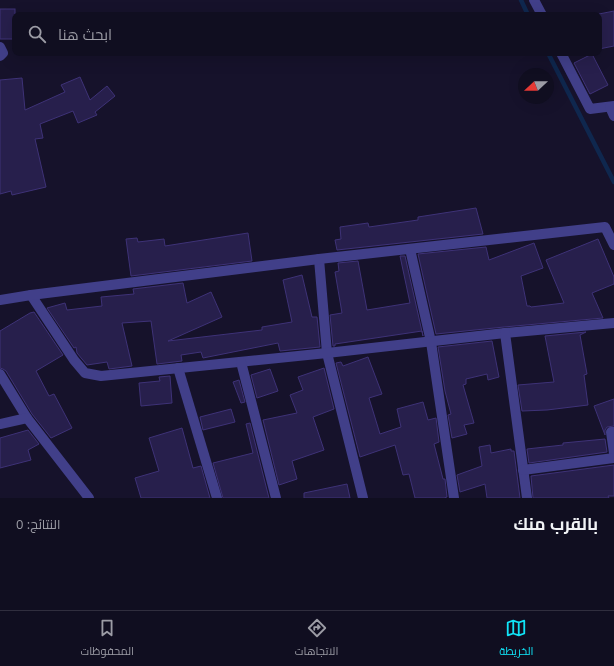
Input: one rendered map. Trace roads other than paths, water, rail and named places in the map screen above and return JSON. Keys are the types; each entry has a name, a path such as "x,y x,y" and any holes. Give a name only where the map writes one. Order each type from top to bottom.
{"street":[{"path":"534,0 540,12"},
{"path":"0,47 3,52 0,56"},
{"path":"563,56 590,109 613,110"},
{"path":"0,300 319,259 605,227 614,245"},
{"path":"410,249 431,342 454,498"},
{"path":"319,259 327,354 363,498"},
{"path":"31,295 74,360 85,373 101,376 327,354 505,333 614,323"},
{"path":"505,333 527,498"},
{"path":"241,362 276,498"},
{"path":"178,368 217,498"},
{"path":"0,374 27,418 89,498"},
{"path":"0,424 27,418"},
{"path":"614,432 611,432 614,453"},
{"path":"523,470 614,458"}],"waterway":[{"path":"521,0 527,12"},
{"path":"550,56 614,182"}]}
